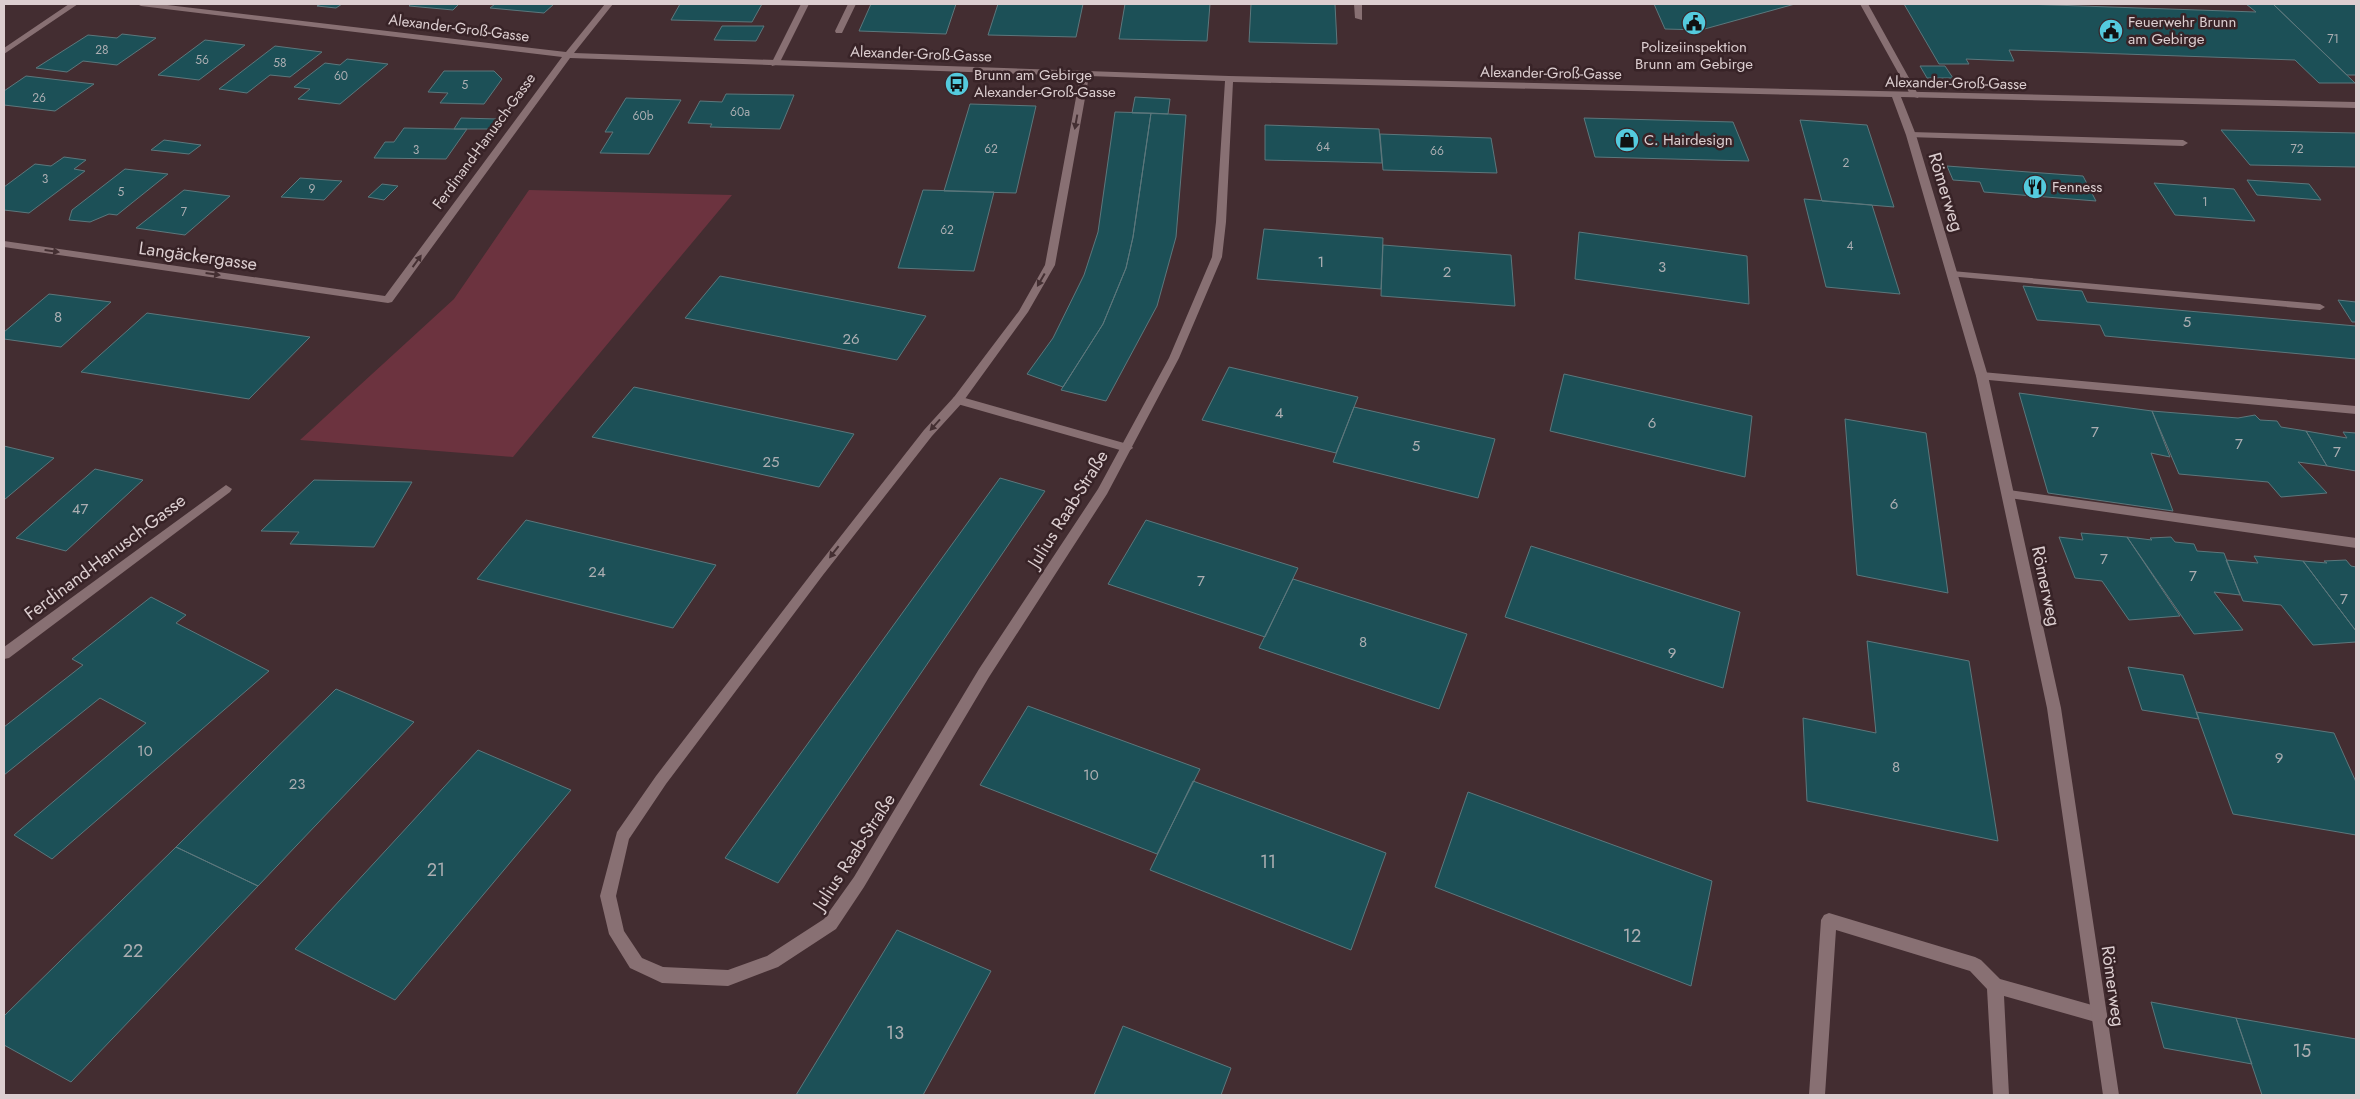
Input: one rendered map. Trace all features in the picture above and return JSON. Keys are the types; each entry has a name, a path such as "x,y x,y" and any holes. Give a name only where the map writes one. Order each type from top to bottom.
{"street":[{"path":"4,52 74,4"},
{"name":"Alexander-Groß-Gasse","path":"141,4 568,55 1229,79 2356,105"},
{"name":"Ferdinand-Hanusch-Gasse","path":"388,300 568,55 609,4"},
{"path":"775,64 805,4"},
{"path":"840,31 852,4"},
{"path":"1358,4 1359,18"},
{"path":"1864,4 1915,96"},
{"name":"Julius Raab-Straße","path":"1085,74 1050,265 1023,312 958,400 928,433 819,572 661,780 622,837 608,896 617,934 636,963 662,975 728,978 772,962 830,924 859,882 984,673 1103,491 1174,358 1216,257 1221,222 1229,79"},
{"name":"Römerweg","path":"1896,95 1910,135 1982,376 2009,494 2054,708 2111,1095"},
{"path":"1910,135 2184,144"},
{"name":"Langäckergasse","path":"4,244 388,300"},
{"path":"1952,274 2320,307"},
{"path":"1982,376 2356,410"},
{"path":"958,400 1127,448"},
{"name":"Ferdinand-Hanusch-Gasse","path":"4,654 226,489"},
{"path":"2009,494 2356,543"},
{"path":"1818,1095 1829,920 1975,965 1995,986 2100,1015"},
{"path":"1995,986 2000,1095"}],"shaded area":[{"path":"529,190 732,195 513,457 300,440 454,299"}],"building":[{"path":"321,4 342,4 336,8 317,6"},
{"path":"411,4 459,4 453,10 409,6"},
{"path":"495,4 554,4 544,13 490,8"},
{"path":"680,4 762,4 752,22 671,20"},
{"path":"871,4 956,4 946,34 859,31"},
{"path":"998,4 1083,4 1076,37 988,35"},
{"path":"1125,4 1210,4 1207,41 1119,39"},
{"path":"1251,4 1335,4 1337,44 1249,42"},
{"name":"Polizeiinspektion Brunn am Gebirge","path":"1654,4 1795,4 1701,30 1665,29"},
{"name":"Feuerwehr Brunn am Gebirge","path":"1904,4 2023,4 2256,12 2246,4 2273,4 2355,83 2319,83 2295,60 2009,50 2014,61 1966,59 1969,64 1939,64"},
{"path":"2273,4 2356,4 2356,75 2347,75"},
{"path":"722,26 764,26 756,41 714,40"},
{"path":"122,34 156,38 117,65 83,61 67,72 36,68 88,35 117,38"},
{"path":"205,40 245,45 199,80 158,75"},
{"path":"275,46 322,52 290,77 270,75 247,93 219,89"},
{"path":"347,59 388,64 340,104 298,99 310,89 294,87 325,63 340,65"},
{"path":"1920,66 1945,66 1953,78 1927,78"},
{"path":"444,71 494,71 502,79 484,104 440,103 448,93 428,92"},
{"path":"26,76 94,84 55,111 4,105 4,91"},
{"path":"726,94 794,95 780,129 710,127 712,124 688,123 700,101 722,102"},
{"path":"1135,97 1170,99 1168,114 1132,113"},
{"path":"626,98 681,100 649,154 600,153 613,132 605,132"},
{"path":"970,104 1036,106 1016,193 944,191"},
{"path":"1115,112 1151,113 1133,237 1126,268 1103,324 1063,387 1027,374 1053,338 1084,275 1098,232"},
{"path":"1151,113 1186,115 1176,237 1157,306 1106,401 1061,390 1103,324 1126,268 1133,237"},
{"path":"461,118 498,119 490,129 454,129"},
{"path":"1584,118 1733,122 1749,161 1595,157"},
{"path":"1800,120 1867,125 1894,207 1822,201"},
{"path":"1265,125 1379,129 1382,163 1265,160"},
{"path":"404,128 467,129 446,159 374,158 385,142 394,142"},
{"path":"2221,130 2356,133 2356,167 2250,165"},
{"path":"1380,134 1491,138 1497,173 1383,170"},
{"path":"164,140 201,145 189,154 151,150"},
{"path":"64,157 86,160 74,169 85,171 29,213 4,210 4,187 35,164 51,166"},
{"name":"Fenness","path":"1947,166 2083,176 2096,201 1984,192 1980,182 1953,180"},
{"path":"125,169 168,174 117,215 109,214 90,222 69,220 72,210"},
{"path":"300,178 342,181 324,200 281,197"},
{"path":"2247,180 2309,184 2321,200 2257,195"},
{"path":"2154,183 2234,189 2255,221 2175,215"},
{"path":"382,184 398,186 384,200 368,197"},
{"path":"184,190 230,196 185,235 136,228"},
{"path":"923,190 994,192 974,271 898,268"},
{"path":"1804,199 1872,205 1900,294 1826,287"},
{"path":"1264,229 1383,238 1381,289 1257,279"},
{"path":"1579,232 1747,256 1749,304 1575,279"},
{"path":"1383,245 1511,255 1515,306 1381,296"},
{"path":"720,276 926,316 897,360 685,318"},
{"path":"2023,286 2082,291 2087,302 2356,326 2356,359 2105,336 2100,325 2037,320"},
{"path":"49,294 111,302 61,347 4,339 4,332"},
{"path":"2338,300 2356,302 2356,322 2352,322"},
{"path":"147,313 310,337 249,399 81,372"},
{"path":"1229,367 1358,397 1336,453 1202,420"},
{"path":"1564,374 1752,416 1745,477 1550,431"},
{"path":"634,387 854,434 819,487 592,437"},
{"path":"2019,393 2152,411 2170,457 2151,453 2173,511 2048,493"},
{"path":"1354,407 1495,439 1478,498 1333,462"},
{"path":"2152,411 2238,418 2255,415 2260,420 2277,421 2281,427 2306,431 2327,466 2298,462 2327,493 2281,497 2268,482 2179,474"},
{"path":"1845,419 1926,433 1948,593 1857,575"},
{"path":"2306,431 2347,438 2343,432 2356,433 2356,471 2327,466"},
{"path":"4,446 54,458 4,500"},
{"path":"95,469 143,480 66,551 16,538"},
{"path":"1000,478 1045,491 778,883 725,858"},
{"path":"314,480 412,482 374,547 290,544 299,532 261,531"},
{"path":"526,520 716,565 673,628 477,579"},
{"path":"1146,520 1298,568 1265,637 1108,584"},
{"path":"2081,533 2127,537 2180,616 2129,620 2102,581 2075,578 2059,537 2083,540"},
{"path":"2127,537 2152,540 2150,538 2171,537 2175,542 2194,544 2197,551 2224,553 2240,595 2214,592 2243,630 2194,634"},
{"path":"1531,546 1740,612 1723,688 1505,617"},
{"path":"2254,556 2303,561 2356,631 2356,642 2313,645 2281,605 2243,601 2226,560 2258,563"},
{"path":"2346,560 2351,566 2356,567 2356,631 2303,561 2327,563 2324,561"},
{"path":"1293,579 1467,634 1439,709 1259,648"},
{"path":"151,597 186,615 176,623 269,671 52,859 14,835 146,723 100,698 4,775 4,727 83,665 72,659"},
{"path":"1867,641 1969,661 1998,841 1807,801 1803,718 1876,733"},
{"path":"2128,667 2183,675 2199,719 2142,710"},
{"path":"336,689 414,722 258,886 176,847"},
{"path":"1028,706 1200,769 1157,854 980,785"},
{"path":"2196,712 2334,733 2356,782 2356,835 2233,814"},
{"path":"478,750 571,790 395,1000 295,949"},
{"path":"1193,781 1386,853 1351,950 1150,870"},
{"path":"1468,792 1712,881 1691,986 1435,887"},
{"path":"176,847 258,886 71,1082 4,1045 4,1016"},
{"path":"897,930 991,971 923,1095 796,1095"},
{"path":"2151,1002 2236,1018 2252,1064 2164,1048"},
{"path":"2236,1018 2356,1039 2356,1095 2262,1095"},
{"path":"1123,1026 1231,1068 1221,1095 1094,1095"}],"place":[{"name":"Polizeiinspektion Brunn am Gebirge","path":"1694,23"},
{"name":"Feuerwehr Brunn am Gebirge","path":"2111,31"},
{"name":"Brunn am Gebirge Alexander-Groß-Gasse","path":"957,84"},
{"name":"C. Hairdesign","path":"1627,140"},
{"name":"Fenness","path":"2035,187"}]}
